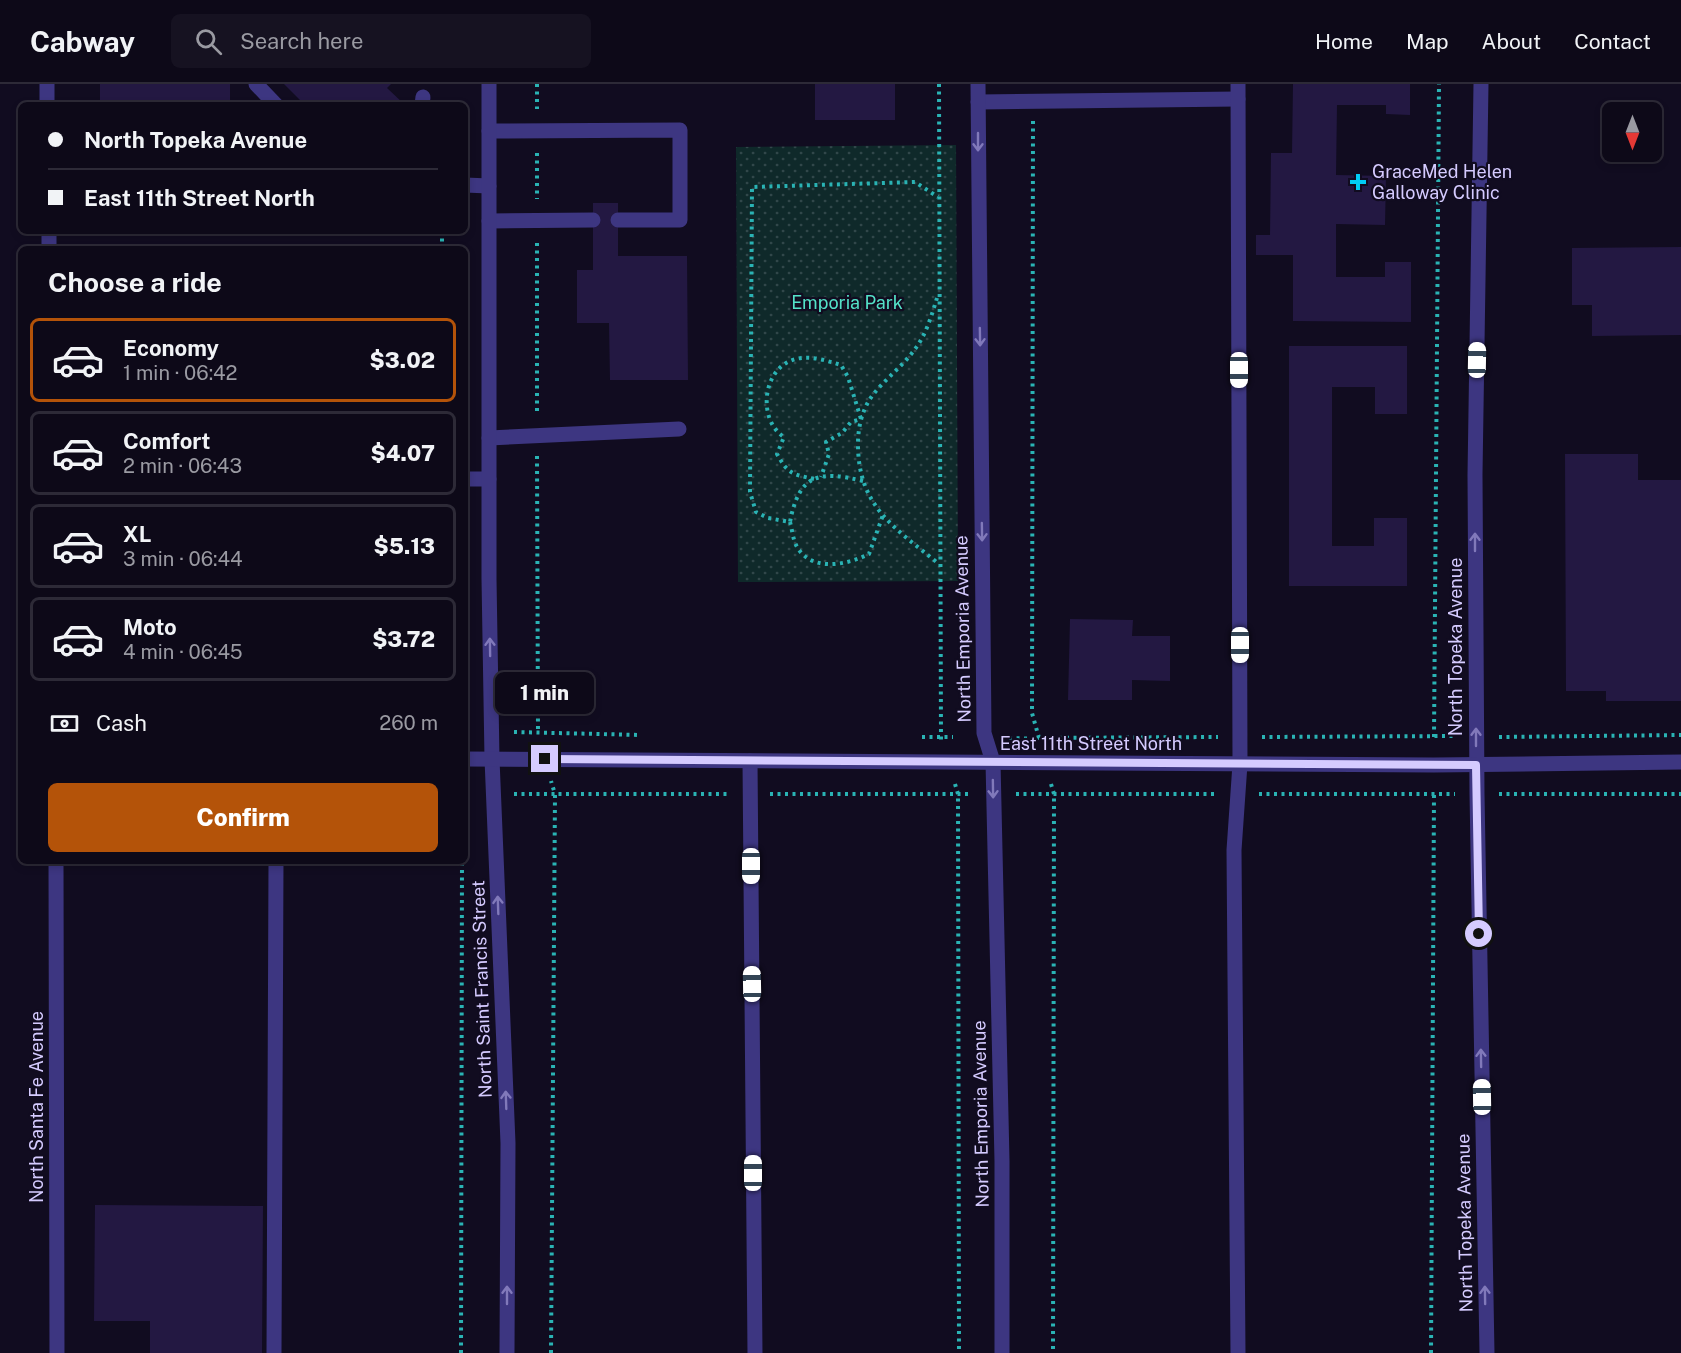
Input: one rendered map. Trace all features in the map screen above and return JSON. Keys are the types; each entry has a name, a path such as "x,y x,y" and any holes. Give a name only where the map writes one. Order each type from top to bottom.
{"street":[{"path":"47,84 47,102"},
{"path":"256,84 273,102"},
{"name":"North Saint Francis Street","path":"489,84 491,732 508,1143 507,1353"},
{"name":"North Emporia Avenue","path":"978,84 985,738 993,762 1002,1161 1002,1353"},
{"name":"North Topeka Avenue","path":"1481,84 1475,475 1476,765 1486,1353"},
{"path":"978,102 1238,92 1240,764 1234,850 1238,1353"},
{"path":"489,131 680,130 680,220 618,220"},
{"path":"468,185 489,186"},
{"path":"489,220 593,220"},
{"path":"489,438 679,429"},
{"path":"468,479 489,479"},
{"name":"East 11th Street North","path":"468,759 1434,765 1681,762"},
{"path":"750,761 755,1353"},
{"name":"North Santa Fe Avenue","path":"56,864 57,1353"},
{"path":"274,1353 276,864"}],"path":[{"path":"537,84 537,733 555,794 551,1353"},
{"path":"939,84 940,737 958,794 959,1353"},
{"path":"1431,1353 1439,84"},
{"path":"1034,101 1032,713 1054,794 1053,1353"},
{"path":"790,522 768,518 756,512 750,492 752,187 915,182 939,198"},
{"path":"821,478 829,454 826,442 842,433 851,422 861,418 871,398 916,348 939,294"},
{"path":"815,479 788,471 777,454 784,437 776,432 768,413 767,397 770,380 779,369 794,359 812,357 841,365 848,376 861,418 858,466 877,509 902,534 940,564"},
{"path":"863,481 828,475 809,481 800,490 794,502 790,522 796,545 806,556 820,563 858,560 869,555 883,515"},
{"path":"491,732 650,736"},
{"path":"917,737 1681,735"},
{"path":"493,794 1681,794"},
{"path":"461,1353 462,864"}],"green space":[{"name":"Emporia Park","path":"956,145 958,581 738,582 736,147"}],"building":[{"path":"100,84 230,84 230,102 100,102"},
{"path":"284,84 391,84 387,88 402,102 302,102"},
{"path":"815,84 895,84 895,120 815,120"},
{"path":"1293,84 1410,84 1410,115 1386,114 1386,105 1337,105 1336,175 1386,176 1385,225 1336,224 1336,277 1385,277 1385,262 1411,262 1411,322 1293,321 1293,255 1256,255 1256,235 1270,235 1271,153 1292,153"},
{"path":"593,203 618,203 618,256 687,256 688,380 610,380 609,323 577,323 577,270 593,270"},
{"path":"1681,247 1681,335 1592,336 1592,305 1572,305 1572,248"},
{"path":"1289,346 1407,346 1407,414 1375,414 1375,387 1332,387 1332,546 1374,546 1374,518 1407,518 1407,586 1289,586"},
{"path":"1565,454 1638,454 1638,480 1681,480 1681,701 1606,701 1606,691 1566,691"},
{"path":"1070,619 1133,620 1132,636 1170,636 1170,681 1132,680 1132,700 1068,700"},
{"path":"95,1205 263,1206 262,1353 150,1353 150,1321 94,1321"}],"place":[{"name":"GraceMed Helen Galloway Clinic","path":"1358,182"}],"route":[{"path":"545,759 1476,765 1479,934"}]}
